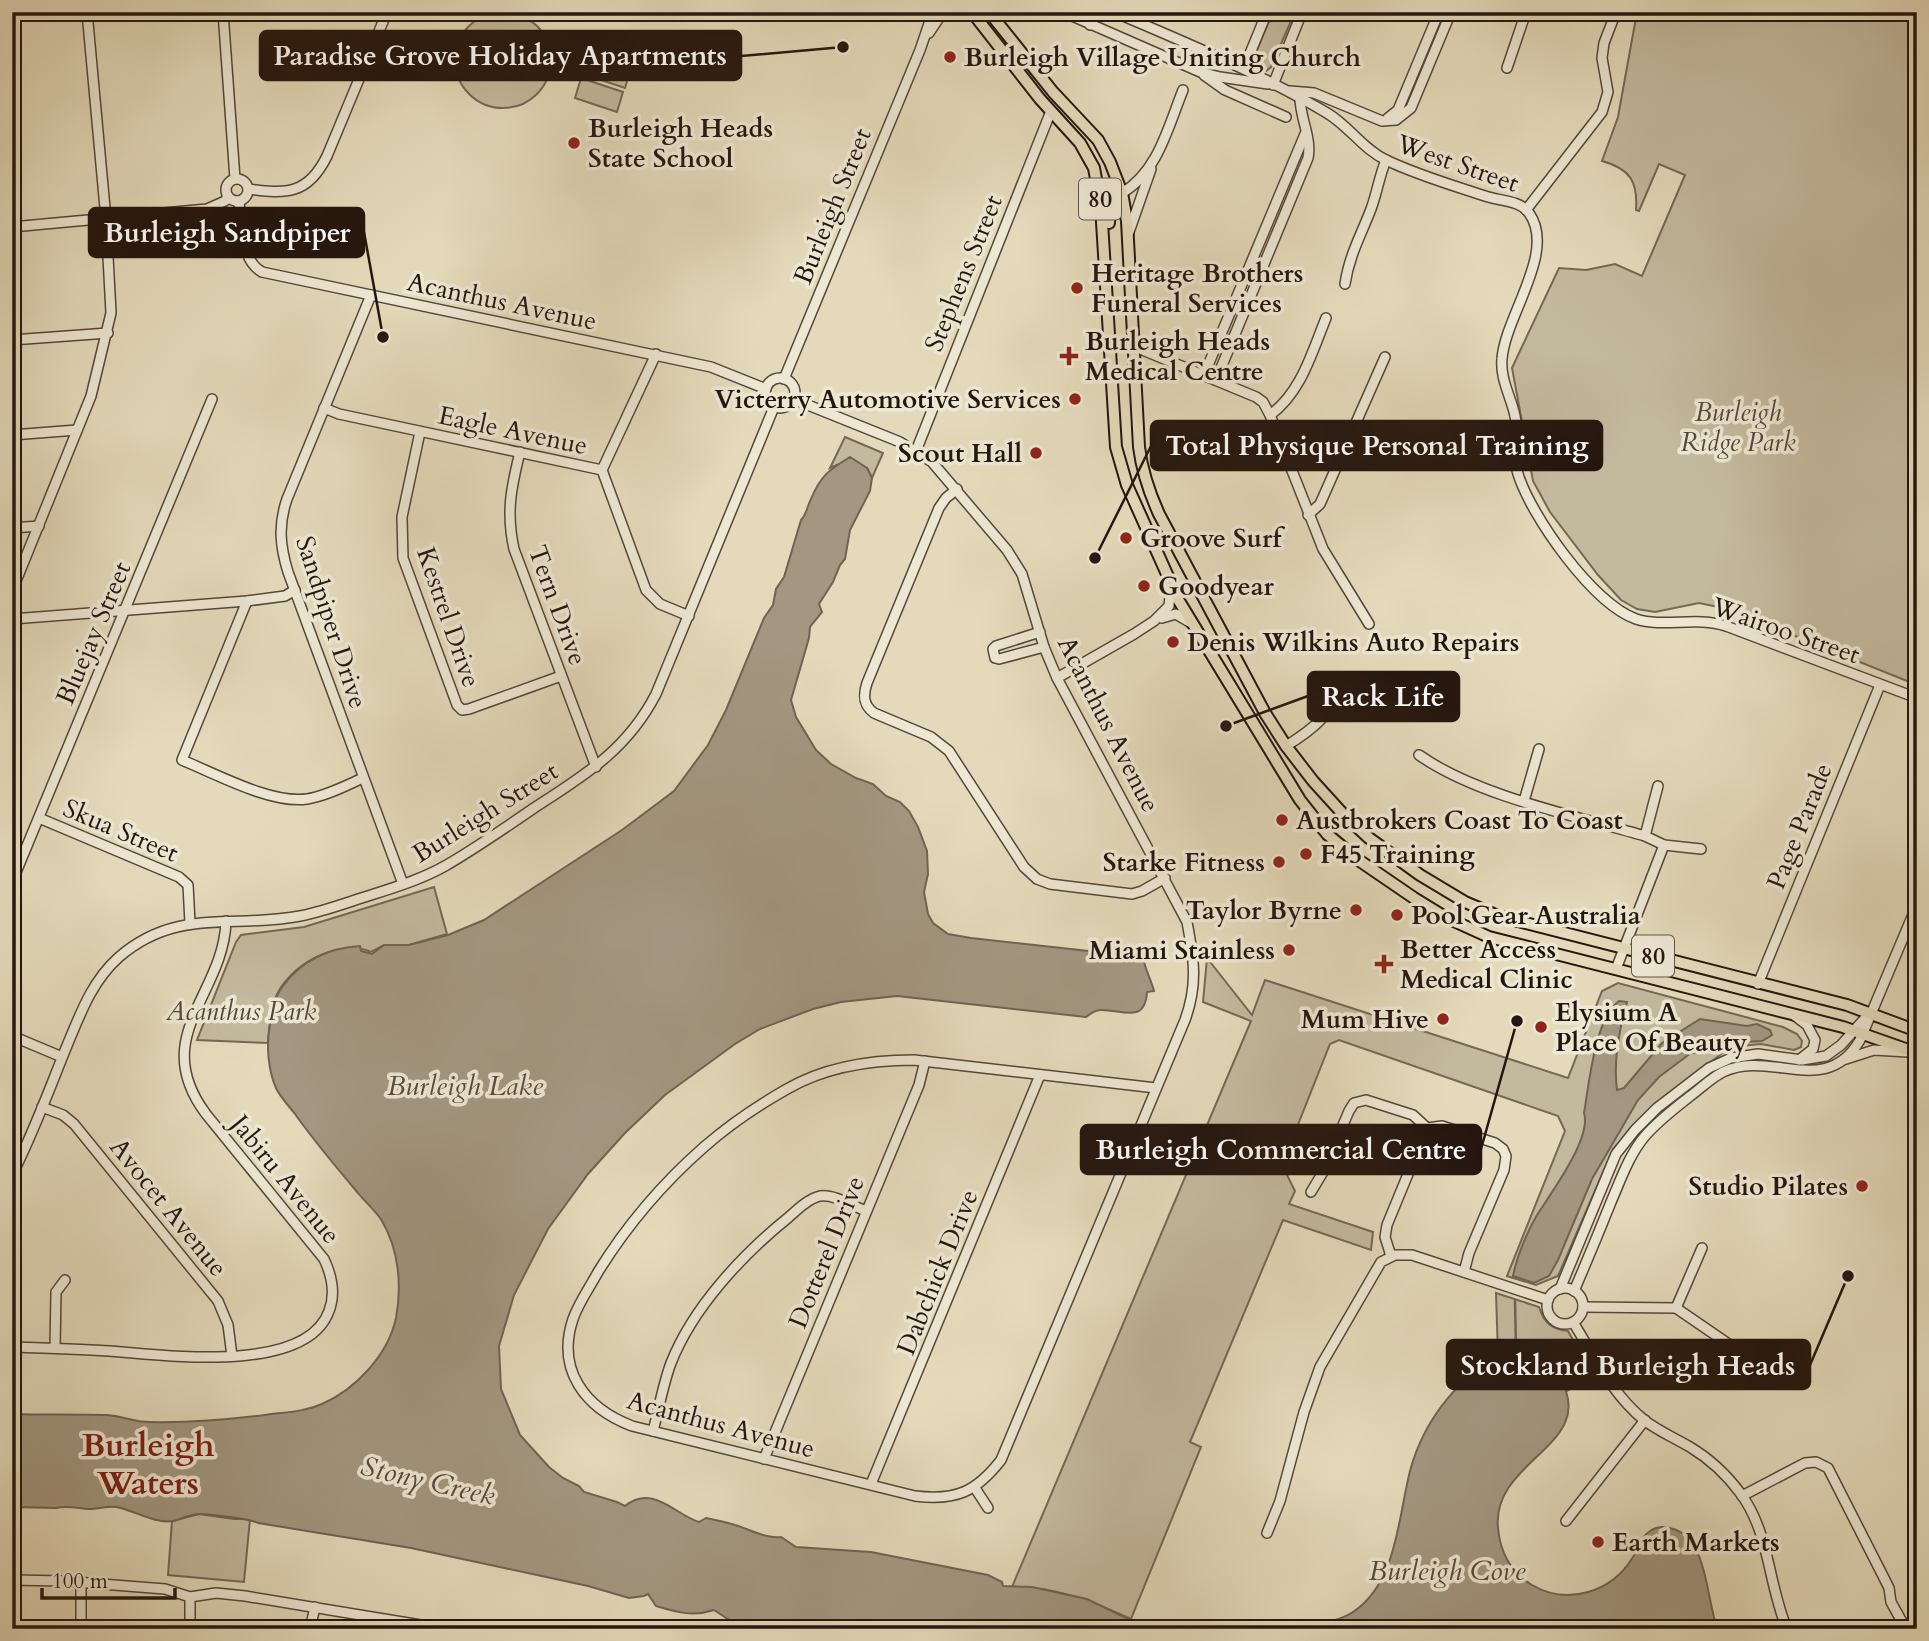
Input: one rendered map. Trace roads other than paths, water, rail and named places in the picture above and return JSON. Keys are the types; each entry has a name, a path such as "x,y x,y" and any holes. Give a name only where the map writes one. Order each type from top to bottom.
{"main road":[{"name":"80","path":"972,12 1080,143 1094,168 1101,206 1118,458 1171,586 1300,800 1327,834 1357,859 1414,898 1466,928 1489,937 1859,1031 1917,1053"},
{"name":"80","path":"991,13 1053,92 1098,140 1110,162 1122,193 1129,235 1132,346 1142,467 1153,502 1265,713 1313,782 1369,838 1441,888 1491,914 1847,1005 1917,1031"},
{"path":"1107,302 1112,270 1110,204 1112,198 1122,193"}],"street":[{"path":"12,591 91,396 111,313 106,219 87,12"},
{"path":"223,12 235,179"},
{"path":"248,189 285,192 302,187 315,176 327,156 387,12"},
{"name":"Burleigh Street","path":"784,379 920,50 932,12"},
{"name":"Burleigh Street","path":"920,50 943,12"},
{"name":"West Street","path":"1063,12 1200,72 1273,85"},
{"path":"1090,25 1096,12"},
{"name":"West Street","path":"1114,12 1240,66 1288,91 1336,119 1374,154 1386,160 1526,210"},
{"path":"1224,78 1236,73 1267,12"},
{"path":"1273,85 1302,12"},
{"path":"1376,118 1387,118 1397,112 1439,12"},
{"path":"1288,91 1314,93 1391,122 1410,110 1451,12"},
{"path":"1507,68 1527,12"},
{"path":"1526,210 1602,113 1608,92 1602,58 1604,43 1616,12"},
{"path":"1240,66 1248,82"},
{"path":"1200,72 1225,90 1286,117"},
{"path":"1129,235 1154,161 1183,90"},
{"path":"1216,380 1306,163 1309,146 1300,98"},
{"name":"Stephens Street","path":"916,451 1051,111"},
{"path":"1204,375 1306,134"},
{"path":"1345,284 1350,258 1371,209 1377,180 1386,160"},
{"path":"1122,193 1142,178 1154,161"},
{"path":"228,197 238,201 245,198 248,189 245,183 235,179"},
{"path":"12,227 207,209 225,201 228,197 227,186 235,179"},
{"name":"Acanthus Avenue","path":"238,201 243,215 246,254 254,267 269,274 656,354 711,367 766,388"},
{"name":"Wairoo Street","path":"1526,210 1534,226 1537,255 1507,332 1502,371 1516,422 1519,476 1538,515 1556,543 1597,592 1620,611 1647,621 1694,620 1717,623 1917,698"},
{"name":"Sandpiper Drive","path":"371,295 287,499 281,519 280,542 295,590 403,884"},
{"path":"1270,415 1286,402 1294,390 1326,318"},
{"path":"12,340 108,332"},
{"path":"1132,346 1259,399 1270,415 1323,548 1369,624"},
{"path":"602,470 656,354"},
{"path":"1308,515 1320,504 1385,357"},
{"path":"771,381 789,381 794,389 793,399 788,406 774,407 765,397 766,388 771,381"},
{"name":"Bluejay Street","path":"12,882 212,399"},
{"name":"Acanthus Avenue","path":"793,399 916,451 932,461 1007,550 1022,574 1044,647 1057,678 1187,922 1194,955 1195,982 1185,1020 1001,1460 975,1488 934,1498 915,1496 653,1431 614,1419 593,1405 577,1385 569,1358 570,1332 578,1309 627,1229 663,1187 704,1147 743,1117 788,1088 820,1074 883,1061 925,1061 1156,1088"},
{"name":"Burleigh Street","path":"12,1175 86,1001 107,969 146,938 190,923 300,916 403,884 444,867 596,766 626,739 648,710 774,407"},
{"name":"Eagle Avenue","path":"324,408 339,414 602,470 646,590 660,604 689,616"},
{"path":"12,435 77,430"},
{"name":"Kestrel Drive","path":"420,432 402,517 403,558 457,705 462,710 469,709 561,676"},
{"name":"Tern Drive","path":"520,452 509,503 514,549 596,766"},
{"path":"957,489 946,498 934,521 867,683 864,694 867,706 874,713 924,733 945,746 960,765 1024,867 1037,879 1050,884 1132,894 1165,878"},
{"path":"12,528 39,526"},
{"path":"1154,621 1169,606 1171,586"},
{"path":"12,619 247,601 285,596 295,590"},
{"path":"247,601 182,760 272,796 293,800 327,794 363,778"},
{"path":"1057,678 1154,621 1176,614 1193,624"},
{"path":"1040,632 996,646 993,654 999,659 1044,647"},
{"path":"1286,746 1312,730 1330,708 1337,695 1339,682"},
{"name":"Page Parade","path":"1758,984 1880,685"},
{"path":"1524,801 1539,749"},
{"path":"1419,755 1439,769 1498,793 1645,836 1664,845 1700,849"},
{"path":"1645,836 1658,786"},
{"name":"Skua Street","path":"39,818 182,879 189,890 190,923"},
{"path":"1616,969 1664,845"},
{"path":"1560,1289 1574,1291 1581,1298 1583,1307 1573,1322 1562,1323 1553,1319 1548,1310 1548,1300 1560,1289 1616,1154 1635,1130 1657,1108 1709,1068 1739,1056 1758,1054 1797,1060 1814,1059 1830,1054 1859,1031 1870,1013 1917,905"},
{"name":"Jabiru Avenue","path":"12,1347 206,1358 232,1356 283,1348 303,1341 323,1322 331,1304 333,1288 324,1259 206,1114 186,1076 184,1053 188,1031 226,939 226,921"},
{"path":"1785,1012 1807,1025 1815,1038 1813,1049 1797,1060"},
{"path":"1842,1060 1857,1045 1859,1031"},
{"path":"12,1036 62,1057"},
{"path":"1574,1291 1629,1160 1645,1136 1664,1117 1712,1079 1741,1066 1762,1065 1808,1071 1826,1068 1874,1050 1917,1053"},
{"path":"1739,1056 1741,1066"},
{"name":"Dotterel Drive","path":"764,1459 919,1085 925,1061"},
{"name":"Dabchick Drive","path":"872,1484 1041,1075"},
{"path":"1311,1192 1324,1172 1349,1111 1354,1103 1362,1100 1413,1115 1427,1128 1446,1127 1498,1144 1505,1152 1504,1170 1469,1253 1464,1272"},
{"name":"Avocet Avenue","path":"42,1107 63,1115 74,1124 218,1301 228,1325 232,1356"},
{"path":"1391,1256 1385,1232 1427,1128"},
{"path":"653,1431 671,1363 684,1338 716,1290 751,1251 804,1205 819,1196 828,1196 866,1211"},
{"path":"1676,1308 1702,1248"},
{"path":"1267,1533 1280,1501 1304,1412 1320,1367 1357,1306 1377,1266 1391,1256 1412,1255 1548,1300"},
{"path":"55,1348 56,1292 65,1280"},
{"path":"1583,1307 1676,1308 1765,1369"},
{"path":"1573,1322 1616,1392 1645,1420 1702,1455 1725,1475 1742,1496 1755,1518 1763,1540 1774,1589 1787,1629"},
{"path":"1566,1521 1645,1420"},
{"path":"1742,1496 1805,1463 1816,1462 1828,1468 1889,1588 1891,1602 1906,1629"},
{"path":"975,1488 988,1508"},
{"path":"12,1580 164,1589 190,1597 216,1593 445,1629"},
{"path":"81,1582 81,1629"},
{"path":"190,1597 190,1629"},
{"path":"310,1629 315,1607"}],"water":[{"name":"Burleigh Lake","path":"850,457 867,468 872,478 870,491 850,530 845,559 819,604 822,612 810,627 791,700 796,717 816,750 831,764 873,784 909,811 927,851 928,874 924,892 928,914 933,923 948,934 971,938 1143,957 1154,991 1147,992 1142,1009 1137,1012 1098,1010 1086,1017 897,996 841,1002 813,1009 760,1029 735,1044 665,1095 625,1133 588,1174 548,1229 514,1295 499,1346 501,1389 520,1435 549,1467 584,1492 625,1506 635,1500 654,1499 699,1522 706,1518 725,1522 764,1535 781,1537 796,1547 871,1552 988,1575 1002,1582 1003,1586 1032,1587 1087,1599 1149,1629 756,1629 734,1623 714,1610 692,1613 656,1606 648,1594 629,1598 588,1586 411,1548 239,1518 200,1514 166,1521 151,1519 116,1507 12,1507 12,1414 107,1415 144,1422 193,1422 301,1410 335,1398 358,1380 378,1358 396,1318 399,1281 392,1244 380,1217 325,1154 276,1088 268,1057 268,1040 277,995 290,977 307,962 338,949 360,946 361,951 372,954 384,945 409,945 448,935 484,920 622,830 674,791 708,745 726,710 764,618 773,605 776,589 784,577 801,520 818,484 826,474"},
{"path":"1619,1001 1627,1002 1618,1045 1617,1090 1624,1088 1662,1043 1700,1019 1747,1026 1757,1024 1770,1030 1772,1035 1762,1041 1727,1043 1709,1052 1691,1053 1659,1077 1638,1100 1592,1179 1549,1276 1534,1283 1513,1276 1530,1229 1569,1165 1582,1136 1594,1052 1604,1022"},
{"name":"Burleigh Cove","path":"1515,1350 1535,1354 1545,1360 1558,1375 1568,1399 1567,1419 1557,1436 1511,1484 1500,1504 1499,1537 1513,1568 1532,1585 1546,1591 1574,1595 1588,1592 1601,1587 1624,1569 1647,1533 1662,1527 1676,1530 1692,1542 1699,1556 1717,1629 1291,1629 1338,1619 1353,1612 1368,1600 1379,1584 1394,1548 1410,1471 1416,1452 1435,1415 1462,1383 1478,1370"}],"waterway":[{"path":"1515,1301 1516,1350"}],"place":[{"name":"Paradise Grove Holiday Apartments","path":"843,47"},
{"name":"Burleigh Village Uniting Church","path":"950,57"},
{"name":"Burleigh Heads State School","path":"574,143"},
{"name":"Heritage Brothers Funeral Services","path":"1077,288"},
{"name":"Burleigh Sandpiper","path":"383,337"},
{"name":"Burleigh Heads Medical Centre","path":"1069,356"},
{"name":"Victerry Automotive Services","path":"1075,399"},
{"name":"Scout Hall","path":"1036,453"},
{"name":"Groove Surf","path":"1126,538"},
{"name":"Total Physique Personal Training","path":"1095,558"},
{"name":"Goodyear","path":"1144,586"},
{"name":"Denis Wilkins Auto Repairs","path":"1173,642"},
{"name":"Rack Life","path":"1226,726"},
{"name":"Austbrokers Coast To Coast","path":"1282,820"},
{"name":"F45 Training","path":"1306,854"},
{"name":"Starke Fitness","path":"1279,862"},
{"name":"Taylor Byrne","path":"1356,910"},
{"name":"Pool Gear Australia","path":"1397,915"},
{"name":"Miami Stainless","path":"1289,950"},
{"name":"Better Access Medical Clinic","path":"1384,964"},
{"name":"Mum Hive","path":"1443,1019"},
{"name":"Burleigh Commercial Centre","path":"1517,1021"},
{"name":"Elysium A Place Of Beauty","path":"1541,1027"},
{"name":"Studio Pilates","path":"1862,1186"},
{"name":"Stockland Burleigh Heads","path":"1848,1276"},
{"name":"Earth Markets","path":"1598,1542"}],"district":[{"name":"Burleigh Waters","path":"148,1463"}],"park label":[{"name":"Burleigh Ridge Park","path":"1738,427"},
{"name":"Acanthus Park","path":"241,1011"}],"water label":[{"name":"Stony Creek","path":"428,1480"}]}
